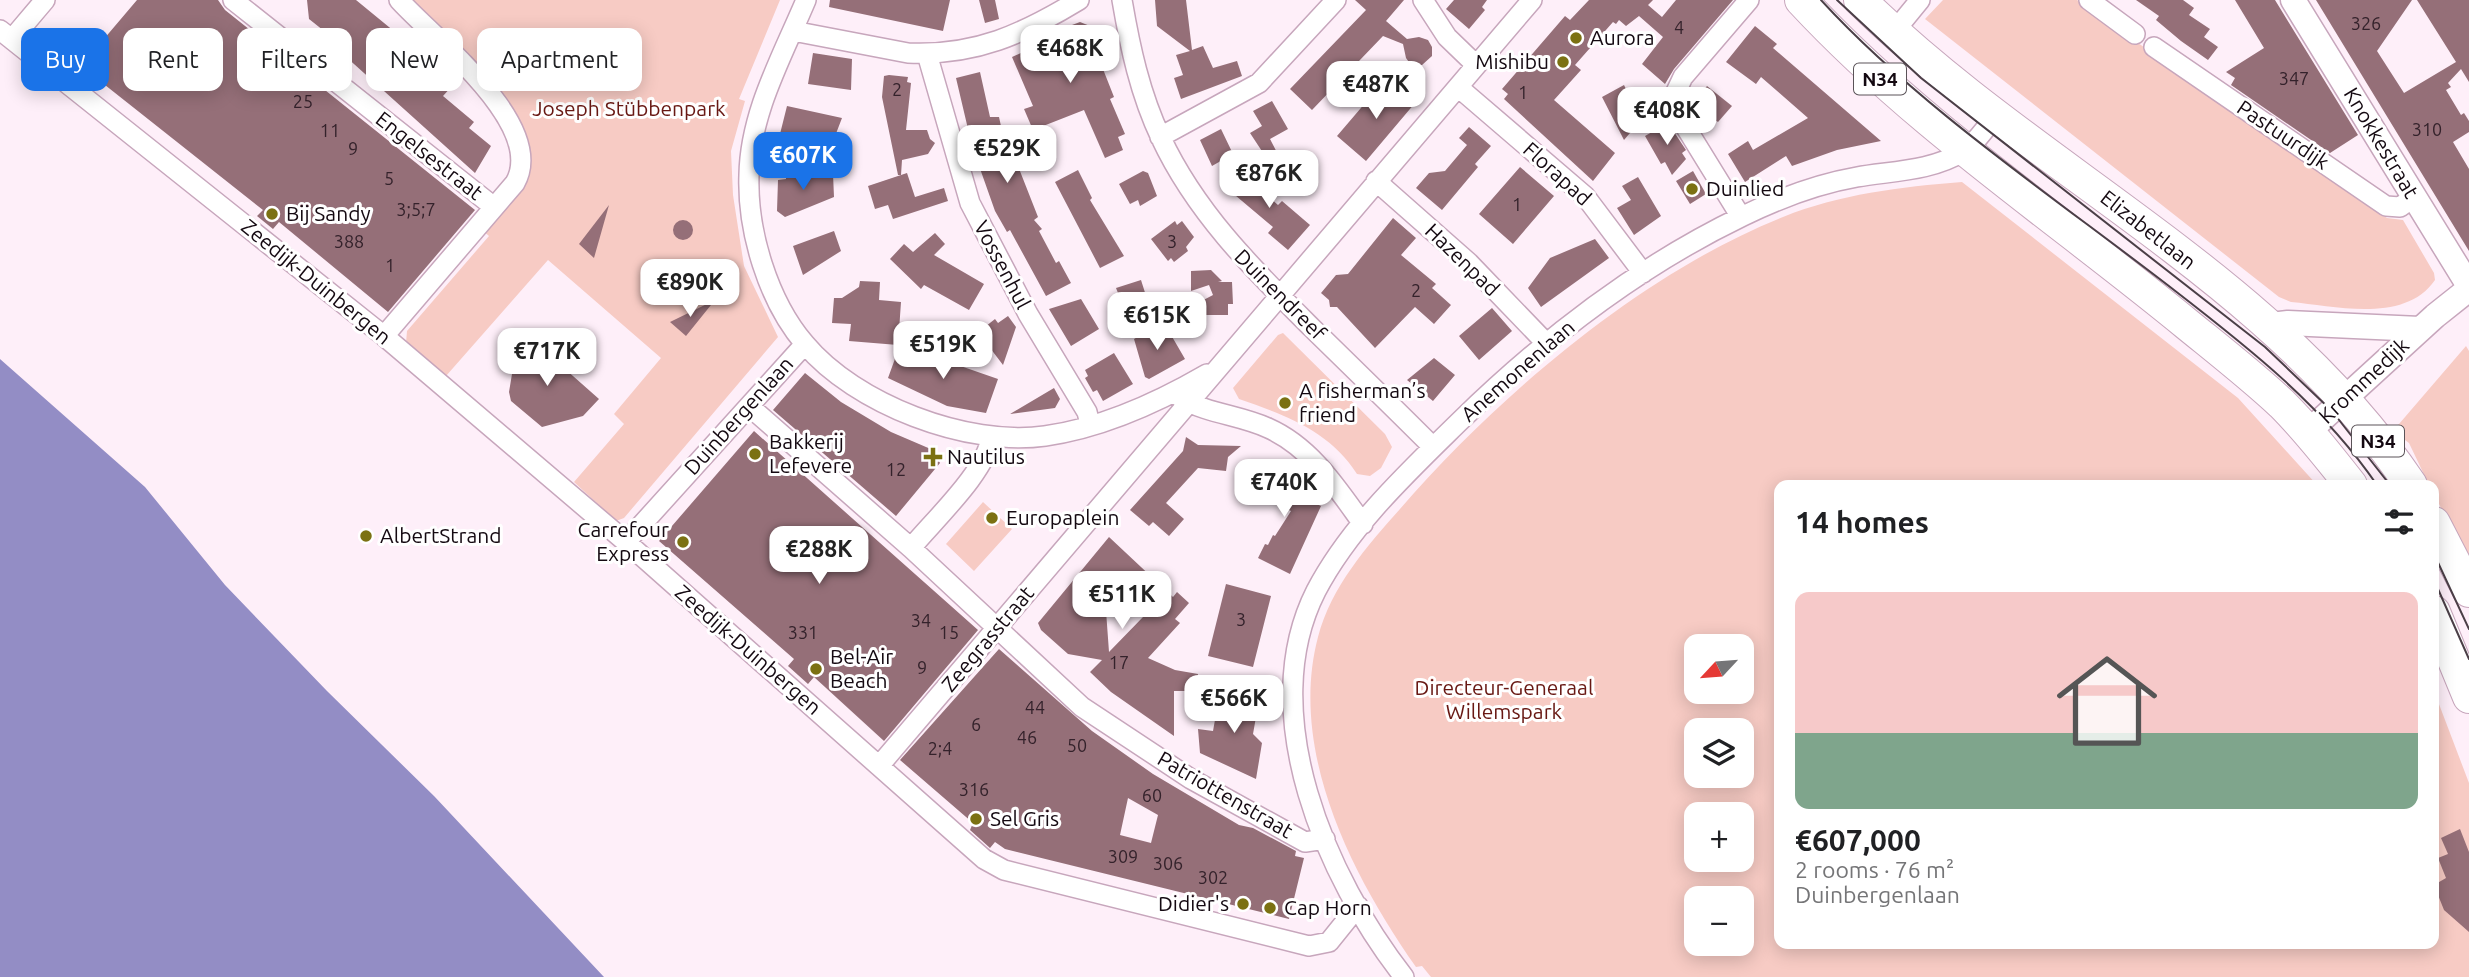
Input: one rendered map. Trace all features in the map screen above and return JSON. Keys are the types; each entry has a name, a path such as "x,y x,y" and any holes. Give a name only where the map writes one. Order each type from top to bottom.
{"main road":[{"name":"N34","path":"1801,0 1866,67 1965,150 2093,247 2271,394 2308,432 2347,480"},
{"name":"Elizabetlaan","path":"1860,0 1893,33 2271,325 2345,399 2406,480"},
{"path":"2439,533 2469,591"},
{"path":"2439,624 2469,697"}],"street":[{"path":"6,35 45,0"},
{"name":"Engelsestraat","path":"233,0 498,203"},
{"path":"384,336 515,183 522,165 518,143 488,89 399,0"},
{"name":"Duinbergenlaan","path":"625,542 805,344 781,306 758,248 750,209 748,175 755,122 806,0"},
{"path":"793,30 928,54 987,47 1035,27 1079,0"},
{"name":"Duinendreef","path":"1122,0 1132,57 1160,137 1190,191 1226,240 1433,447"},
{"path":"1160,137 1259,83 1336,0"},
{"path":"1423,0 1447,37 1476,65"},
{"path":"805,344 859,389 934,425 991,437 1044,436 1182,398 1213,370 1281,297 1376,181 1532,0"},
{"path":"1741,217 1681,118 1674,96 1683,77 1749,0"},
{"path":"1893,33 1920,0"},
{"path":"2089,0 2135,34"},
{"name":"Knokkestraat","path":"2293,0 2469,287"},
{"name":"Zeedijk-Duinbergen","path":"6,35 384,336 625,542 984,859 1004,870 1309,946 1329,942 1363,914"},
{"name":"Pastuurdijk","path":"2154,47 2386,206 2399,207 2414,197"},
{"name":"Vossenhul","path":"928,54 970,203 1028,314 1087,412 1090,424"},
{"name":"Florapad","path":"1458,87 1585,196 1643,273"},
{"name":"Anemonenlaan","path":"1404,977 1363,914 1325,839 1308,799 1298,742 1294,687 1300,639 1315,594 1339,553 1433,447 1545,342 1643,273 1741,217 1816,186 1935,163 1965,150 1997,115"},
{"name":"Hazenpad","path":"1376,181 1469,264 1545,342"},
{"name":"Krommedijk","path":"2308,432 2469,287"},
{"name":"Krommedijk","path":"2271,325 2334,324 2420,329"},
{"path":"1182,398 1269,428 1296,446 1321,466 1363,524"},
{"name":"Zeegrasstraat","path":"880,766 998,627 1182,398"},
{"name":"Patriottenstraat","path":"749,406 911,548 1082,707 1191,779 1305,842 1325,839"},
{"path":"911,548 980,465 990,450 991,437"}],"green space":[{"name":"Joseph Stübbenpark","path":"412,0 780,0 739,99 745,101 731,151 733,195 744,266 778,337 624,518 616,521 574,482 624,424 614,414 661,358 548,260 446,376 406,343 407,331 489,236 482,230 523,182 503,98 499,91 642,91 642,28 477,28 477,65 463,51 463,28 440,28"},
{"path":"1943,0 2077,0 2387,218 2403,220 2434,273 2435,280 2422,294 2406,303 2388,307 2348,308 2291,302 2279,297 1925,19"},
{"name":"Directeur-Generaal Willemspark","path":"1962,182 2238,398 2312,480 1774,480 1774,949 2439,949 2439,704 2469,783 2469,977 1431,977 1422,966 1416,967 1369,893 1349,853 1319,768 1312,724 1311,680 1318,637 1341,584 1375,538 1439,466 1528,381 1576,341 1678,270 1730,241 1783,217 1848,197"},
{"path":"1283,333 1385,434 1392,447 1381,468 1370,476 1357,474 1334,446 1305,426 1239,399 1233,388 1278,335"},
{"path":"2466,346 2469,351 2469,564 2439,504 2439,480 2427,480 2409,443 2393,431"},
{"path":"983,502 1012,529 974,571 946,544"}],"shaded area":[{"path":"0,359 145,487 225,585 327,691 434,796 604,977 0,977"}],"building":[{"path":"137,0 218,0 225,10 248,28 237,28 237,91 326,91 475,210 388,312 279,222 273,229 257,216 263,210 109,88 109,33"},
{"path":"307,0 356,0 390,28 366,28 366,75 352,62 352,28 320,28 309,19"},
{"path":"830,0 950,0 943,31 829,7"},
{"path":"979,0 995,0 999,19 985,23"},
{"path":"1155,0 1186,0 1192,50 1203,46 1213,68 1237,61 1242,76 1181,99 1174,78 1183,75 1176,55 1190,51 1157,26"},
{"path":"1355,0 1404,0 1386,21 1407,39 1419,37 1428,40 1432,47 1432,56 1422,65 1411,65 1406,58 1403,44 1383,36 1312,110 1290,89 1366,10"},
{"path":"1454,0 1487,0 1482,7 1485,10 1469,29 1446,9"},
{"path":"1589,0 1653,0 1648,5 1662,17 1676,0 1733,0 1674,69 1665,84 1642,64 1663,37 1639,16 1626,26 1619,20 1616,24 1613,22 1575,65 1581,70 1554,100 1615,153 1593,181 1504,99 1508,94 1502,89 1565,16 1570,20"},
{"path":"2136,0 2183,0 2194,8 2189,15 2210,29 2204,37 2218,47 2208,60 2181,41 2156,20 2159,16"},
{"path":"2235,0 2275,0 2358,135 2330,153 2231,85 2235,78 2226,72 2264,48"},
{"path":"2316,0 2412,0 2377,51 2404,93 2456,62 2417,0 2469,0 2469,82 2461,69 2448,83 2451,87 2446,90 2461,115 2464,113 2469,121 2469,132 2453,142 2469,169 2469,251"},
{"path":"1080,22 1090,26 1088,30 1096,49 1103,52 1099,59 1114,97 1110,99 1125,134 1118,137 1123,150 1105,158 1084,110 1033,130 1024,109 1033,106 1012,57 1066,32 1064,28"},
{"path":"1755,26 1777,44 1773,48 1881,141 1837,150 1792,166 1786,156 1745,182 1728,154 1748,141 1753,150 1808,118 1761,77 1756,84 1726,62"},
{"path":"813,53 852,59 851,90 808,84"},
{"path":"980,72 990,117 999,117 1008,158 1014,156 1038,217 1034,220 1042,229 1039,231 1056,263 1059,261 1071,283 1046,296 1010,230 1007,232 995,211 972,146 956,78"},
{"path":"884,76 908,77 907,82 911,83 906,130 927,130 930,139 935,143 928,154 902,160 901,175 898,175 882,97"},
{"path":"1393,85 1397,85 1415,103 1366,161 1337,136 1378,88 1385,94"},
{"path":"1624,85 1641,120 1624,140 1602,97"},
{"path":"1707,86 1732,106 1718,122 1699,108 1703,104 1697,98"},
{"path":"384,91 448,91 443,96 474,122 469,128 491,146 475,173"},
{"path":"1272,101 1288,129 1270,139 1284,166 1275,171 1250,133 1262,126 1253,111"},
{"path":"787,106 842,118 832,144 777,146"},
{"path":"1668,123 1686,150 1682,153 1686,159 1672,175 1665,162 1661,164 1645,136"},
{"path":"1469,127 1491,146 1475,164 1478,167 1442,210 1416,188 1429,173 1445,171 1467,145 1459,138"},
{"path":"1221,129 1233,154 1212,166 1200,140"},
{"path":"1520,167 1554,196 1513,244 1479,214"},
{"path":"1244,169 1254,184 1278,205 1282,201 1310,225 1288,250 1268,233 1273,227 1223,185"},
{"path":"1078,170 1092,198 1090,200 1124,256 1100,268 1055,182"},
{"path":"1143,171 1148,173 1157,196 1140,206 1138,200 1130,204 1119,184"},
{"name":"Duinlied","path":"1693,171 1706,194 1690,204 1676,181"},
{"path":"907,173 915,197 944,188 948,201 893,219 888,205 875,209 868,186"},
{"path":"833,174 834,197 785,217 777,211 778,180 786,179 786,176"},
{"path":"1638,177 1661,216 1634,235 1617,208 1631,200 1622,186"},
{"path":"609,205 594,258 579,244"},
{"path":"1393,218 1416,238 1401,255 1436,284 1432,288 1451,305 1434,324 1415,307 1375,348 1337,307 1330,307 1329,300 1321,293 1336,275 1348,274"},
{"path":"683,220 690,223 693,230 690,237 683,240 676,237 673,230 676,223"},
{"path":"1175,221 1177,225 1182,221 1194,237 1186,247 1188,251 1174,262 1171,258 1168,261 1151,239"},
{"path":"834,231 841,251 803,275 793,246"},
{"path":"935,233 945,244 934,255 984,284 969,310 924,285 921,289 890,259 904,244 913,252"},
{"path":"1595,239 1609,258 1541,307 1528,288 1550,258"},
{"path":"1211,270 1222,281 1218,282 1232,282 1233,304 1228,304 1228,315 1175,315 1213,295 1209,285 1191,291 1191,271"},
{"path":"1141,280 1148,302 1143,303 1145,306 1126,313 1116,288"},
{"path":"860,281 880,282 879,300 901,302 898,345 849,341 851,324 832,323 834,298 842,298 859,287"},
{"path":"1081,299 1099,329 1071,346 1049,309"},
{"path":"715,300 686,336 670,322"},
{"path":"1492,308 1512,331 1479,360 1459,336"},
{"path":"1008,316 1016,327 1003,365 981,336 984,334 981,330 995,319 998,323"},
{"path":"1157,326 1160,332 1167,328 1185,359 1149,379 1145,377 1134,339"},
{"path":"530,338 599,399 583,416 542,427 511,401 509,392 513,368 509,364"},
{"path":"900,345 998,379 986,413 947,406 888,378"},
{"path":"1114,353 1133,384 1103,401 1097,390 1093,392 1085,378 1088,376 1085,370"},
{"path":"1434,358 1455,375 1433,401 1407,380"},
{"path":"805,373 841,402 891,432 933,450 940,463 896,516 773,410"},
{"path":"1054,388 1060,399 1055,408 1010,414"},
{"path":"754,431 978,630 884,741 814,677 808,684 788,666 794,659 659,541"},
{"path":"1186,437 1198,445 1241,446 1228,457 1226,471 1198,468 1166,503 1184,519 1169,536 1153,522 1149,526 1130,510 1183,451"},
{"path":"1258,463 1283,475 1278,486 1321,506 1290,574 1258,558 1265,544 1268,545 1291,511 1246,489"},
{"path":"1109,537 1173,597 1177,592 1189,603 1175,619 1180,623 1148,658 1175,670 1198,674 1196,691 1174,691 1174,736 1111,692 1090,672 1102,660 1068,654 1041,630 1038,623","holes":["1104,583 1143,617 1109,652"]},
{"path":"1226,584 1271,596 1253,667 1208,656"},
{"path":"999,649 1092,731 1153,774 1239,825 1253,828 1296,851 1295,856 1304,858 1289,919 1005,849 995,842 990,848 970,830 973,823 900,760","holes":["1128,798 1158,815 1151,843 1120,835"]},
{"path":"1220,692 1259,700 1253,734 1262,743 1256,779 1200,753 1198,729 1213,731"},
{"path":"2460,829 2469,852 2469,932 2444,910 2439,898 2439,882 2446,878 2439,858 2448,854 2441,838"}],"tram line":[{"path":"1821,0 1902,78 1991,152 2257,356 2333,429 2373,480"},
{"path":"1837,0 1921,78 2265,347 2332,411 2386,480"},
{"path":"2439,565 2469,629"},
{"path":"2439,591 2469,659"}],"place":[{"name":"Aurora","path":"1576,38"},
{"name":"Mishibu","path":"1563,62"},
{"name":"Duinlied","path":"1692,189"},
{"name":"Bij Sandy","path":"272,214"},
{"name":"A fisherman’s friend","path":"1285,403"},
{"name":"Bakkerij Lefevere","path":"755,454"},
{"name":"Nautilus","path":"933,457"},
{"name":"Europaplein","path":"992,518"},
{"name":"AlbertStrand","path":"366,536"},
{"name":"Carrefour Express","path":"683,542"},
{"name":"Bel-Air Beach","path":"816,669"},
{"name":"Sel Gris","path":"976,819"},
{"name":"Didier's","path":"1243,904"},
{"name":"Cap Horn","path":"1270,908"}]}
